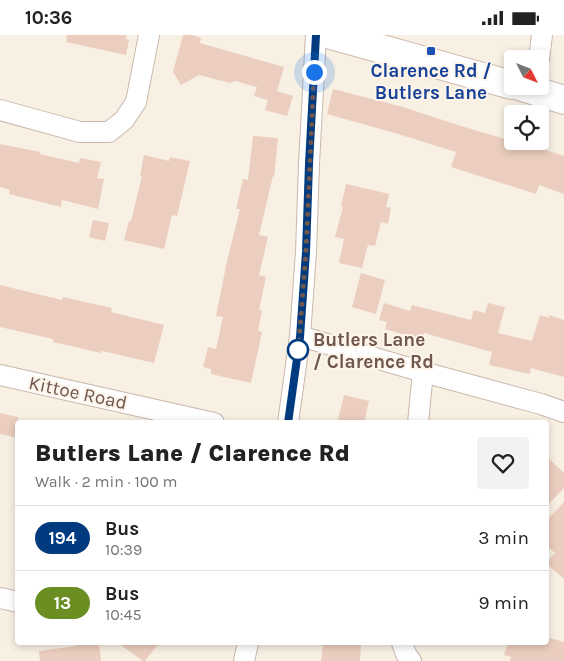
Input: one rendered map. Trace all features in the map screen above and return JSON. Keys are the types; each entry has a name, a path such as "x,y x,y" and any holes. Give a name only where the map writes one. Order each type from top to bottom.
{"street":[{"path":"0,110 80,131 109,132 124,120 136,102 149,35"},
{"path":"288,420 300,337 316,35"},
{"path":"331,35 504,81"},
{"path":"540,50 542,35"},
{"path":"549,95 564,100"},
{"path":"300,337 423,373 541,404 564,413"},
{"path":"418,420 423,373"},
{"name":"Kittoe Road","path":"0,375 144,415 188,420"},
{"path":"0,598 15,601"},
{"path":"244,661 248,645"},
{"path":"403,645 411,661"}],"building":[{"path":"67,35 127,35 126,39 129,40 126,55 66,42"},
{"path":"183,35 192,35 201,38 200,43 284,67 277,91 293,96 287,116 265,110 268,100 254,96 257,87 235,81 230,83 199,75 181,85 173,72"},
{"path":"333,89 403,107 504,139 504,150 546,150 564,156 564,194 539,185 536,194 451,167 456,152 327,114"},
{"path":"253,136 278,138 274,177 259,235 268,237 259,275 266,277 259,310 262,311 258,331 262,332 251,383 211,374 211,369 203,367 208,347 216,349 223,317 216,316 240,209 236,209 243,179 248,180"},
{"path":"0,144 40,152 40,154 79,163 80,158 101,162 97,178 104,179 98,209 62,200 61,207 9,194 10,190 0,187"},
{"path":"144,155 169,161 170,157 190,161 177,216 172,215 164,249 124,240 129,221 131,221 142,176 140,176"},
{"path":"346,184 389,194 386,207 391,208 388,224 381,222 375,246 368,245 362,268 339,263 344,239 335,237 343,207 341,206"},
{"path":"93,220 109,223 105,241 89,237"},
{"path":"361,273 385,280 376,314 352,307"},
{"path":"0,285 62,300 63,297 112,308 111,312 164,325 154,363 53,342 53,339 0,327"},
{"path":"384,303 410,311 412,305 471,320 474,310 485,313 488,303 505,307 498,333 532,341 540,315 549,318 549,315 564,320 564,377 531,368 530,374 489,365 492,352 424,333 422,340 385,329 387,322 379,320"},
{"path":"344,395 369,401 365,420 338,420"},
{"path":"0,413 18,417 18,420 15,420 15,437 0,434"},
{"path":"549,459 564,473 564,488 549,504"},
{"path":"564,502 564,579 549,566 549,560 555,553 549,548 549,518"},
{"path":"549,638 564,642 564,661 510,661 511,657 504,655 507,645 549,645"},
{"path":"99,645 101,661 40,661 39,651"},
{"path":"121,645 157,645 143,661"},
{"path":"323,645 361,645 360,661 321,661"}],"bus line":[{"name":"194","path":"288,420 300,337 316,35"}],"place":[{"name":"Clarence Rd / Butlers Lane","path":"431,51"},
{"name":"Butlers Lane / Clarence Rd","path":"298,350"}],"route":[{"path":"298,350 298,354 306,252 314,72"}]}
